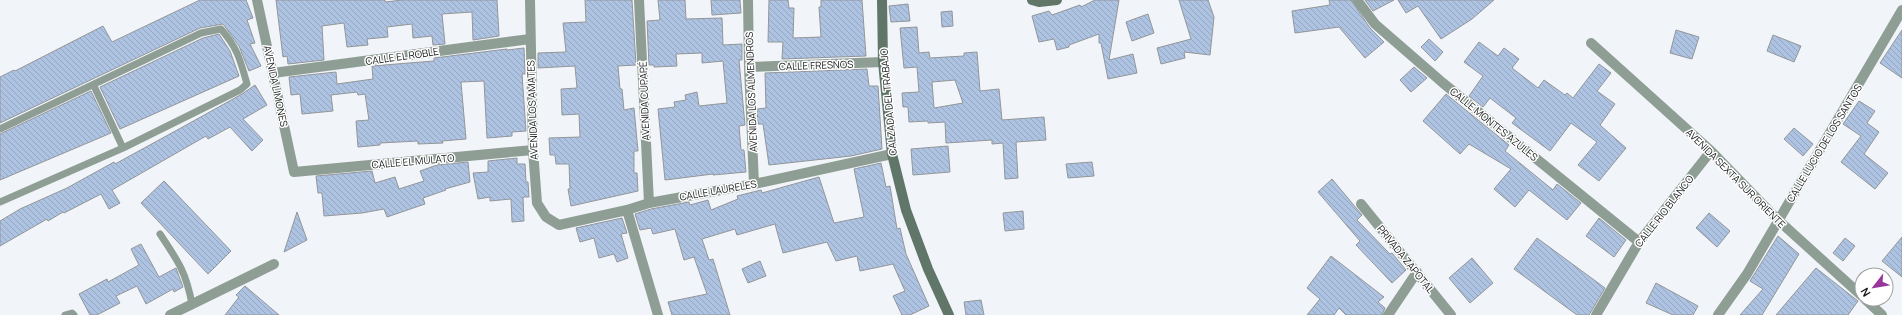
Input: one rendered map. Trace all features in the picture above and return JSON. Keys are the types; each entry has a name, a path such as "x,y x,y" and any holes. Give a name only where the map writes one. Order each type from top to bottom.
{"street":[{"name":"AVENIDA LIMONES","path":"256,0 294,172"},
{"name":"AVENIDA LOS AMATES","path":"530,0 533,150 537,203 546,217"},
{"name":"AVENIDA CUPAPÉ","path":"639,0 649,202"},
{"name":"AVENIDA LOS ALMENDROS","path":"748,0 754,184"},
{"name":"CALZADA DEL TRABAJO","path":"882,0 883,62 892,154 906,210 928,269 949,315"},
{"path":"1032,0 1039,2 1057,0"},
{"name":"CALLE MONTES AZULES","path":"1357,0 1375,24 1443,83 1639,242"},
{"name":"CALLE LUCIO DE LOS SANTOS","path":"1718,315 1747,274 1900,17"},
{"name":"CALLE EL ROBLE","path":"273,73 530,39"},
{"name":"AVENIDA SEXTA SUR ORIENTE","path":"1591,43 1711,151 1778,220 1854,289"},
{"name":"CALLE FRESNOS","path":"749,67 883,62"},
{"name":"CALLE EL MULATO","path":"294,172 533,150"},
{"name":"CALLE RÍO BLANCO","path":"1596,315 1639,242 1711,151"},
{"name":"CALLE LAURELES","path":"546,217 559,225 627,210 649,202 754,184 892,154"},
{"name":"PRIVADA ZAPOTAL","path":"1361,204 1451,315"},
{"path":"627,210 658,315"},
{"path":"170,315 274,264"},
{"path":"1388,315 1417,272"},
{"path":"1874,307 1882,315"}],"lane":[{"path":"0,129 94,86 201,34 221,29 234,44 240,57 247,84 240,90 123,148 0,202"},
{"path":"94,86 123,148"},
{"path":"160,234 181,265 188,281 192,304"},
{"path":"65,315 72,313 74,315"}],"building":[{"path":"200,0 246,0 253,18 247,20 255,43 250,44 261,66 249,71 239,46 223,24 200,28 0,123 0,77 14,70 15,71 103,26 112,42"},
{"path":"276,0 385,0 385,2 402,0 497,0 499,36 473,40 472,12 442,14 445,44 433,45 432,36 413,38 412,24 387,27 388,37 367,39 368,45 347,47 344,23 322,26 324,60 288,64 287,56 283,57"},
{"path":"585,0 632,0 636,65 618,66 624,110 634,108 638,151 634,151 634,173 637,173 638,191 571,206 568,189 570,189 569,164 556,164 555,155 550,155 549,138 580,137 579,114 562,115 561,89 577,88 575,66 538,68 538,53 566,52 563,23 586,22"},
{"path":"658,0 685,0 686,19 722,18 723,45 742,44 742,60 739,60 745,125 739,126 741,150 744,150 746,172 713,174 665,180 658,109 675,107 674,102 686,100 685,95 697,92 699,106 727,103 723,61 702,63 702,53 676,54 677,66 654,67 654,65 649,65 647,21 660,20"},
{"path":"711,0 740,0 741,13 712,15"},
{"path":"769,0 788,0 789,8 794,8 793,38 821,37 819,7 821,7 821,0 862,0 866,56 782,59 783,42 768,42"},
{"path":"1095,0 1119,0 1109,60 1133,54 1137,73 1108,79 1101,43 1099,43 1099,34 1069,45 1069,47 1057,50 1054,39 1039,42 1032,16 1049,11 1052,15 1080,5 1081,7"},
{"path":"1179,0 1208,0 1214,17 1210,55 1184,52 1185,58 1161,64 1157,48 1191,39"},
{"path":"1329,0 1351,0 1370,28 1384,42 1365,58 1339,27 1295,33 1292,11 1330,5"},
{"path":"1365,0 1394,0 1373,11"},
{"path":"1398,0 1494,0 1472,19 1441,39 1418,6 1406,13"},
{"path":"908,4 910,21 891,22 889,6"},
{"path":"952,11 953,26 942,27 941,12"},
{"path":"1148,14 1154,33 1132,41 1126,22"},
{"path":"917,27 919,53 929,52 930,58 964,56 964,53 977,52 980,91 999,89 1002,120 1044,117 1046,140 1016,142 1018,178 1005,179 1003,143 992,144 992,140 946,143 945,122 909,122 908,107 903,107 902,93 919,92 917,67 904,68 900,28","holes":["955,80 963,103 934,108 932,82"]},
{"path":"1676,30 1699,37 1692,59 1670,53"},
{"path":"1902,30 1902,78 1880,63"},
{"path":"219,34 230,51 239,76 120,129 100,87 203,38"},
{"path":"1773,35 1801,46 1794,62 1767,51"},
{"path":"1429,39 1443,52 1435,61 1421,47"},
{"path":"1479,42 1498,56 1504,48 1519,59 1512,68 1538,88 1544,80 1565,95 1567,93 1573,98 1599,64 1611,73 1597,91 1615,104 1600,125 1626,148 1599,181 1578,165 1597,142 1571,123 1550,151 1512,123 1516,118 1490,98 1483,107 1469,96 1483,76 1464,62"},
{"path":"524,48 525,74 522,74 526,131 512,132 512,136 487,138 484,81 461,82 466,139 442,141 443,143 418,144 418,141 380,143 380,145 358,147 356,121 369,120 365,94 358,95 357,92 331,95 333,111 302,114 300,94 291,95 289,77 336,72 337,84 373,79 372,66 434,61 434,58"},
{"path":"1414,67 1427,78 1411,92 1400,80"},
{"path":"867,69 869,86 878,86 882,149 851,156 769,165 763,124 758,124 757,109 766,108 765,73"},
{"path":"255,85 267,105 243,119 263,140 252,151 230,127 208,139 206,136 112,190 120,203 109,209 101,194 64,213 63,212 48,221 47,219 0,246 0,221 20,209 67,188 114,162 115,164 242,94"},
{"path":"91,91 111,133 0,180 0,134"},
{"path":"1446,94 1509,145 1505,151 1553,190 1557,184 1581,203 1567,220 1529,190 1515,207 1494,189 1511,169 1469,144 1460,154 1423,121"},
{"path":"1859,101 1875,111 1867,123 1879,132 1864,154 1888,173 1875,189 1841,162 1861,136 1843,124"},
{"path":"1794,128 1813,144 1803,156 1784,139"},
{"path":"948,146 950,172 913,175 911,149"},
{"path":"517,158 517,164 525,164 529,197 523,197 524,221 512,222 511,199 490,201 490,197 478,199 473,173 488,172 488,161"},
{"path":"468,162 470,182 445,189 446,190 423,198 425,204 387,217 384,209 362,213 324,216 322,193 318,193 316,176 372,171 375,183 395,177 399,189 424,181 420,171 437,165"},
{"path":"1092,162 1094,176 1068,178 1066,164"},
{"path":"881,163 886,187 890,186 897,229 900,228 906,254 929,306 910,315 902,315 893,296 905,291 893,264 860,271 857,256 836,261 827,242 783,253 775,224 737,235 735,229 702,239 709,260 713,259 730,315 672,315 668,302 707,294 694,257 684,260 675,229 653,234 651,228 640,230 635,214 651,209 689,202 690,205 708,200 711,210 738,199 737,196 761,190 762,193 819,177 834,223 864,217 854,169"},
{"path":"1332,179 1362,215 1357,220 1390,254 1392,253 1406,270 1392,283 1356,245 1360,241 1318,192"},
{"path":"164,181 231,251 208,274 141,203"},
{"path":"1023,211 1024,229 1005,231 1003,213"},
{"path":"297,212 307,240 284,252"},
{"path":"1709,213 1730,231 1717,247 1696,228"},
{"path":"622,218 627,233 621,234 628,258 617,262 614,254 599,258 594,238 580,242 576,228"},
{"path":"1599,218 1626,240 1614,257 1586,236"},
{"path":"1778,236 1799,254 1762,315 1740,315 1763,289 1750,281"},
{"path":"1902,237 1902,277 1894,271 1894,267 1890,267 1882,261"},
{"path":"1537,238 1605,288 1589,315 1577,315 1514,269"},
{"path":"1845,238 1855,246 1843,261 1833,253"},
{"path":"141,244 159,277 176,268 183,287 174,292 173,289 146,304 137,286 116,296 120,303 97,315 90,315 79,294 107,279 108,282 139,265 131,249"},
{"path":"1331,256 1384,297 1378,302 1385,308 1382,315 1346,315 1339,308 1334,315 1307,315 1320,299 1307,288"},
{"path":"1472,258 1493,283 1470,303 1449,278"},
{"path":"760,261 766,276 748,283 742,269"},
{"path":"1816,268 1854,298 1854,307 1848,315 1776,315"},
{"path":"1656,283 1698,306 1693,315 1673,315 1646,303"},
{"path":"245,286 279,315 225,315 239,297 236,295"},
{"path":"981,300 984,315 966,315 964,302"}]}
